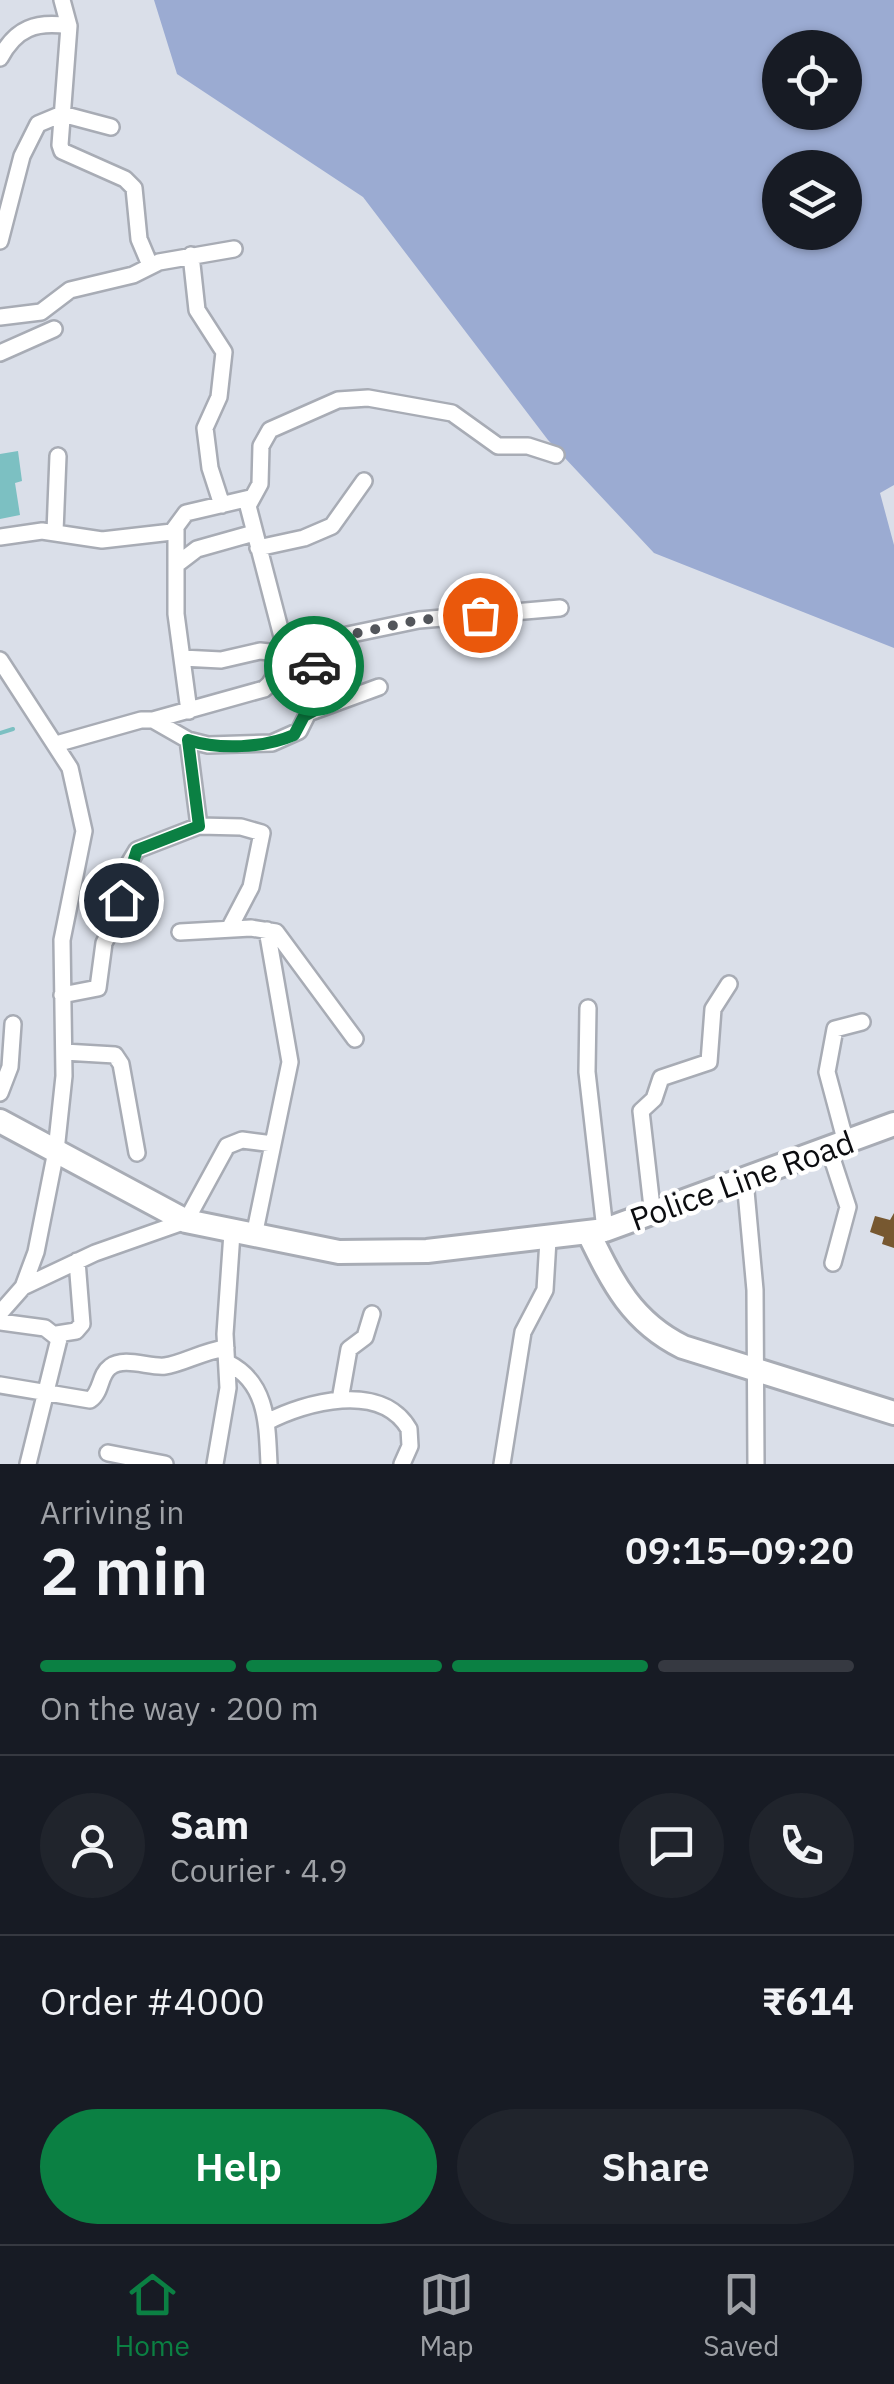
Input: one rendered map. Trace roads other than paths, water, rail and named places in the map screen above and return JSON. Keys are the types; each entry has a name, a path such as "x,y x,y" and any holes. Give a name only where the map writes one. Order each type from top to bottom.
{"street":[{"path":"62,0 70,26 62,150 125,179 134,188 139,238 150,266"},
{"path":"0,58 11,38 23,30 70,26"},
{"path":"0,242 25,146 42,120 62,114 111,127"},
{"path":"0,317 41,312 70,290 133,275 150,266 234,249"},
{"path":"190,255 197,310 224,352 219,397 204,428 210,468 222,504"},
{"path":"0,352 54,329"},
{"path":"189,711 182,658 176,530 186,512 250,498 260,484 260,446 270,430 338,400 368,398 452,413 498,446 528,446 556,454"},
{"path":"55,532 58,456"},
{"path":"176,564 197,549 304,538 332,526 364,481"},
{"path":"56,744 126,723 189,711 264,689 275,680 282,651 250,498"},
{"path":"0,537 55,532 102,540 176,530"},
{"path":"182,658 221,660 260,651 282,651 419,620 560,608"},
{"path":"310,643 323,706"},
{"path":"0,660 74,777 84,819 79,867 62,940 64,1052 56,1150 36,1252 23,1287 0,1313"},
{"path":"153,720 188,740 220,745 272,743 294,735 304,716 323,706 380,687"},
{"path":"188,740 199,826"},
{"path":"62,995 98,988 104,943 117,919 128,866 137,850 199,826 262,833 251,886 230,928"},
{"path":"215,1464 243,1234 274,1144 290,1062 268,930"},
{"path":"180,932 268,930 282,938 355,1040"},
{"path":"653,1216 642,1112 654,1100 661,1078 709,1062 713,1009 728,984"},
{"path":"588,1008 587,1072 597,1232 617,1292 655,1333 684,1347 894,1412"},
{"path":"833,1263 848,1207 827,1060 834,1030 862,1022"},
{"path":"0,1093 10,1066 13,1024"},
{"path":"64,1052 115,1056 121,1064 137,1153"},
{"name":"Police Line Road","path":"0,1122 186,1220 339,1252 427,1252 597,1232 653,1216 889,1130"},
{"path":"23,1287 76,1261 186,1220 227,1146 242,1140 274,1144"},
{"path":"745,1180 755,1290 756,1464"},
{"path":"502,1464 523,1332 545,1290 548,1240"},
{"path":"0,1322 57,1334 76,1331 82,1324 76,1261"},
{"path":"340,1400 350,1349 365,1337 372,1314"},
{"path":"28,1464 58,1348 57,1334"},
{"path":"0,1385 90,1400 97,1395 106,1370 116,1364 161,1366 201,1352 227,1356 257,1390 267,1422 269,1464"},
{"path":"267,1422 303,1406 340,1400 380,1405 405,1422 411,1437 402,1464"},
{"path":"108,1453 165,1464"}],"waterway":[{"path":"0,733 13,729"}]}
